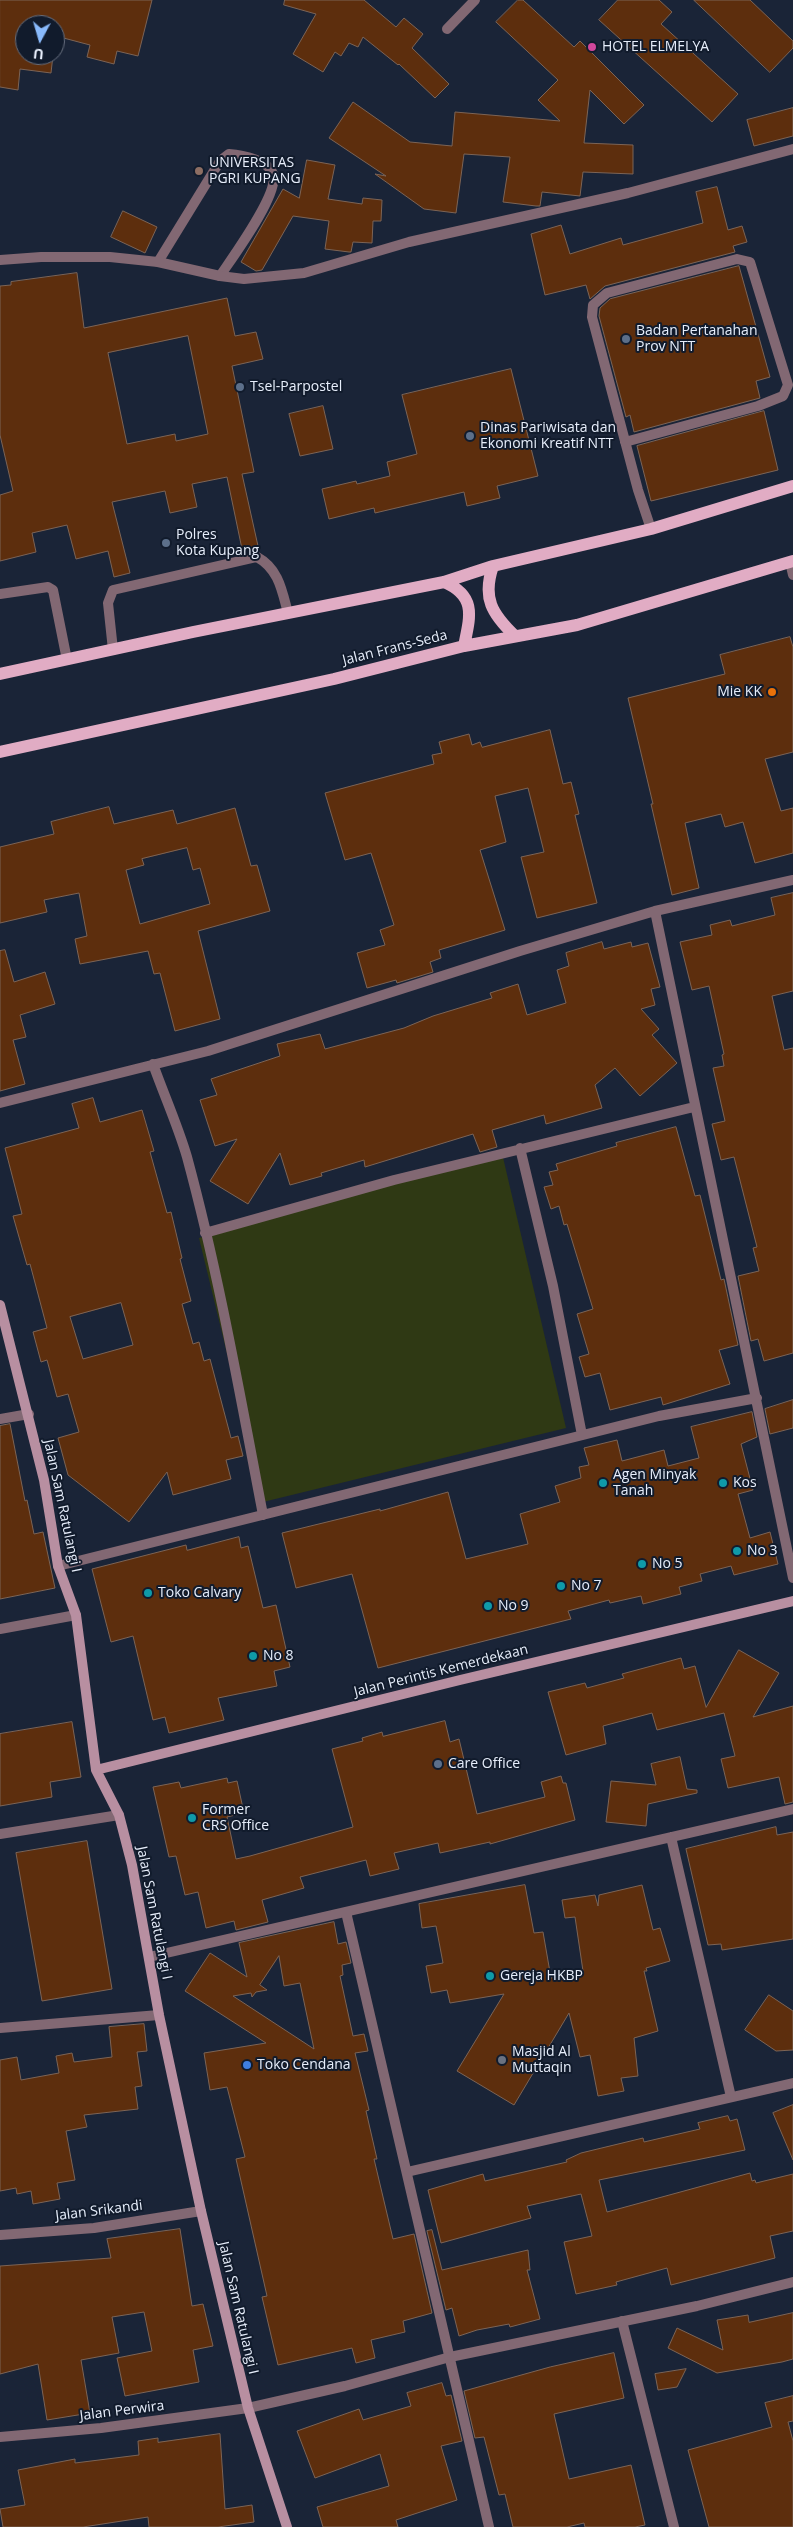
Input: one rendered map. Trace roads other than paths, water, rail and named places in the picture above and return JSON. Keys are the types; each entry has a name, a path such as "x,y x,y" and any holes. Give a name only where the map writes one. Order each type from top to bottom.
{"main road":[{"path":"0,674 288,612 345,603 444,582 493,566 651,529 793,486"},
{"name":"Jalan Frans-Seda","path":"0,752 334,679 464,646 577,625 791,562"},
{"path":"493,566 487,587 490,604 502,623 516,636"},
{"path":"444,582 456,587 466,597 470,610 464,646"},
{"name":"Jalan Sam Ratulangi I","path":"0,1305 29,1414 44,1480 58,1566 76,1615 96,1770 119,1815 132,1866 160,2015 201,2211 248,2408 287,2527"},
{"name":"Jalan Perintis Kemerdekaan","path":"96,1770 460,1680 793,1601"}],"street":[{"path":"448,29 475,0"},
{"path":"0,260 41,257 100,257 158,262 220,276 270,278 304,273 409,242 628,193 793,149"},
{"path":"158,262 220,161 229,154 242,155 268,167 273,173 275,183 258,219 220,276"},
{"path":"625,442 758,406 783,396 788,385 750,262 737,259 608,293 593,305 592,317 625,442 651,529"},
{"path":"113,650 108,603 113,590 257,557 268,563 279,580 288,612"},
{"path":"791,562 793,575"},
{"path":"0,594 48,587 53,590 67,660"},
{"path":"0,1103 208,1051 520,951 655,912 793,880"},
{"path":"655,912 793,1578"},
{"path":"153,1064 186,1156 206,1233 230,1341 263,1515"},
{"path":"206,1233 394,1180 694,1107"},
{"path":"520,1148 553,1286 582,1435"},
{"path":"58,1566 659,1416 757,1398"},
{"path":"0,1419 29,1414"},
{"path":"0,1629 76,1615"},
{"path":"149,1957 793,1809"},
{"path":"0,1834 119,1815"},
{"path":"671,1837 732,2097"},
{"path":"346,1912 488,2527"},
{"path":"0,2028 160,2015"},
{"path":"406,2172 793,2083"},
{"name":"Jalan Srikandi","path":"0,2235 94,2228 201,2211"},
{"name":"Jalan Perwira","path":"0,2437 101,2428 248,2408 346,2386 450,2357 697,2306 793,2282"},
{"path":"622,2321 674,2527"}],"place":[{"name":"HOTEL ELMELYA","path":"592,47"},
{"name":"UNIVERSITAS PGRI KUPANG","path":"199,171"},
{"name":"Badan Pertanahan Prov NTT","path":"626,339"},
{"name":"Tsel-Parpostel","path":"240,387"},
{"name":"Dinas Pariwisata dan Ekonomi Kreatif NTT","path":"470,436"},
{"name":"Polres Kota Kupang","path":"166,543"},
{"name":"Mie KK","path":"772,692"},
{"name":"Agen Minyak Tanah","path":"603,1483"},
{"name":"Kos","path":"723,1483"},
{"name":"No 3","path":"737,1551"},
{"name":"No 5","path":"642,1564"},
{"name":"No 7","path":"561,1586"},
{"name":"Toko Calvary","path":"148,1593"},
{"name":"No 9","path":"488,1606"},
{"name":"No 8","path":"253,1656"},
{"name":"Care Office","path":"438,1764"},
{"name":"Former CRS Office","path":"192,1818"},
{"name":"Gereja HKBP","path":"490,1976"},
{"name":"Masjid Al Muttaqin","path":"502,2060"},
{"name":"Toko Cendana","path":"247,2065"}]}
